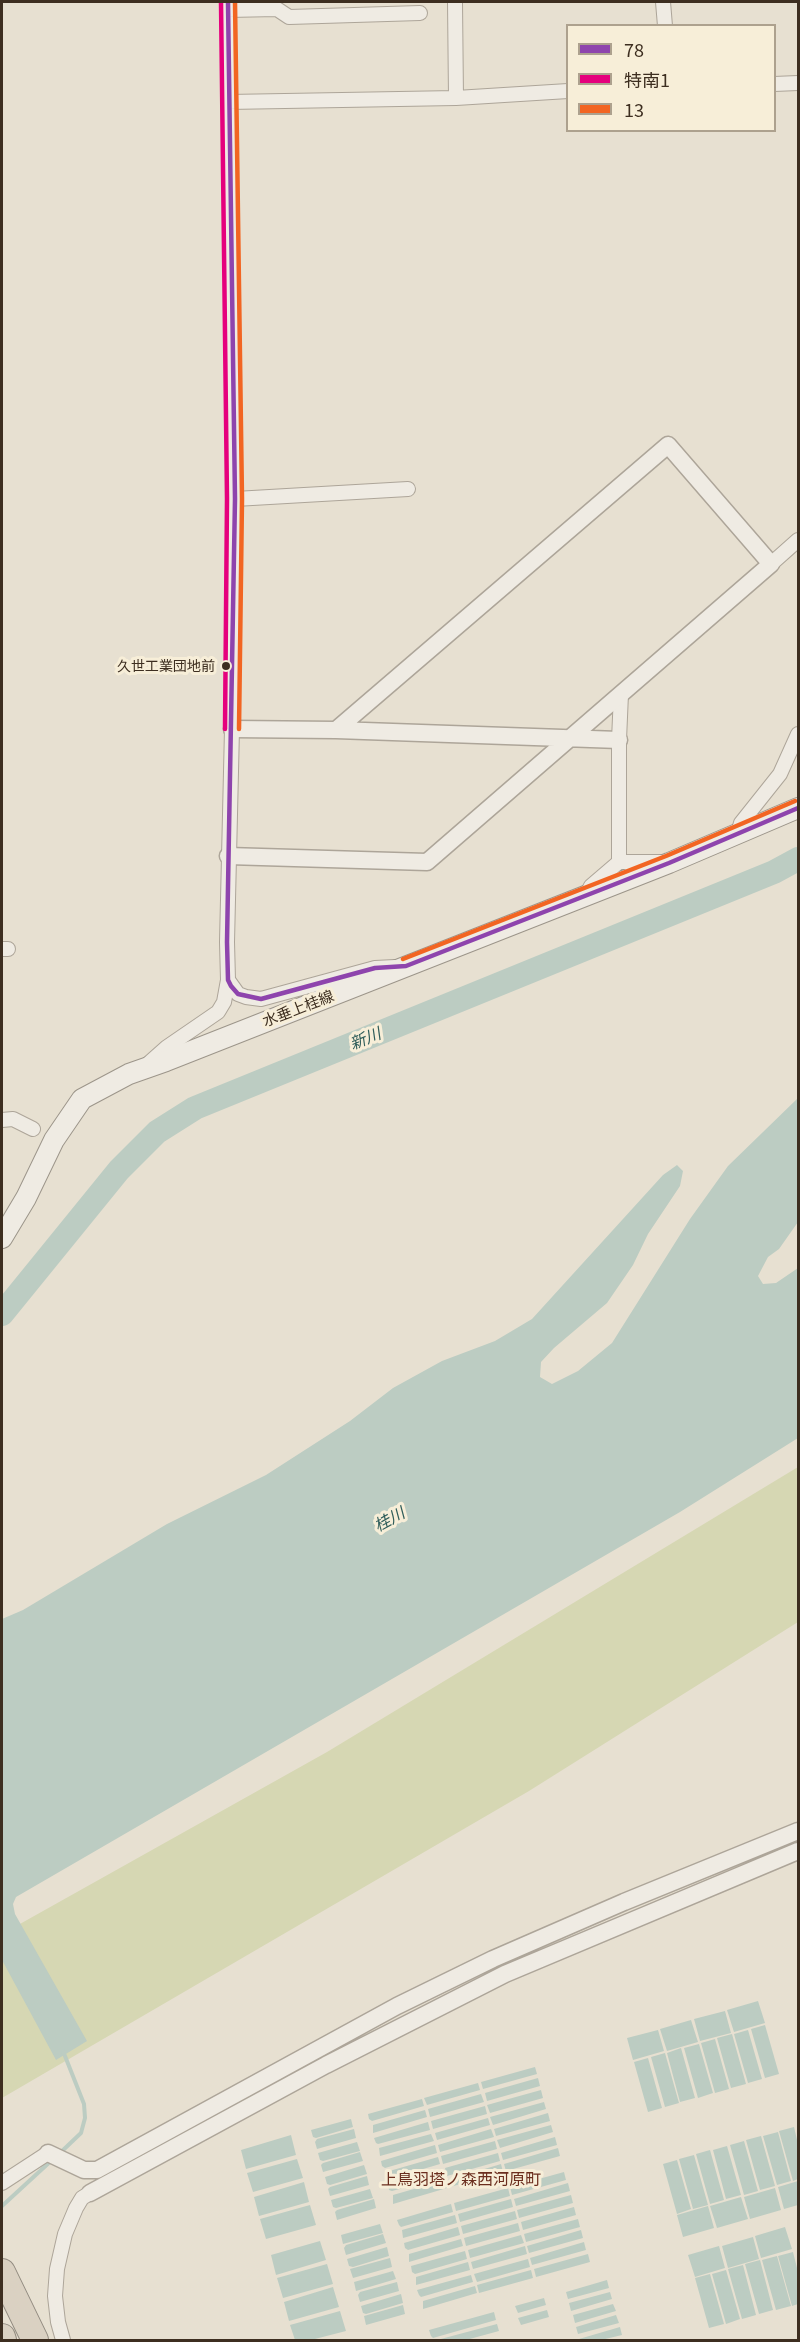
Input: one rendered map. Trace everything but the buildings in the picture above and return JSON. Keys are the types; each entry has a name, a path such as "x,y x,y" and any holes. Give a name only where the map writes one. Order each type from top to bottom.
{"highway":[{"path":"2,2272 34,2340"}],"main road":[{"name":"水垂上桂線","path":"2,1238 26,1198 54,1140 82,1099 129,1074 587,895 798,808"}],"street":[{"path":"455,2 456,98"},
{"path":"663,2 665,24"},
{"path":"144,1069 167,1047 218,1012 224,1002 228,980 228,856 235,499 228,6 277,5 289,17 420,13"},
{"path":"776,84 798,83"},
{"path":"228,102 456,98 566,91"},
{"path":"336,730 668,445 771,564"},
{"path":"235,499 408,489"},
{"path":"228,856 428,862 798,540"},
{"path":"619,862 621,694"},
{"path":"232,729 336,730 619,740"},
{"path":"738,833 741,823 780,774 798,734"},
{"path":"587,895 591,886 619,862 657,860 669,862"},
{"path":"228,980 238,994 261,999 375,968 406,966"},
{"path":"2,1120 13,1119 33,1129"},
{"path":"2,2183 48,2153 84,2170 97,2170 397,2006 494,1959 624,1902 798,1831"},
{"path":"63,2340 57,2322 55,2296 57,2270 65,2234 82,2198 326,2065 494,1979 798,1851"},
{"path":"624,1902 632,1920"}],"green space":[{"path":"798,1467 798,1622 529,1791 2,2098 2,1934 327,1752"}],"water":[{"name":"桂川","path":"798,1098 798,1222 779,1249 768,1257 758,1276 763,1284 776,1283 798,1268 798,1438 680,1512 16,1897 13,1904 15,1914 87,2041 56,2060 2,1960 2,1619 23,1610 167,1524 266,1475 350,1421 393,1388 442,1361 495,1341 532,1319 663,1175 677,1165 683,1171 680,1186 648,1234 633,1265 607,1303 541,1362 540,1377 552,1384 578,1371 612,1343 690,1219 728,1166"},
{"path":"758,2001 765,2023 734,2032 727,2010"},
{"path":"725,2011 731,2033 700,2041 694,2019"},
{"path":"691,2020 698,2042 667,2051 660,2029"},
{"path":"765,2025 779,2074 765,2078 751,2029"},
{"path":"658,2030 664,2051 633,2060 627,2038"},
{"path":"748,2030 762,2079 748,2083 734,2034"},
{"path":"732,2034 746,2084 731,2088 717,2038"},
{"path":"715,2039 729,2089 715,2093 701,2043"},
{"path":"699,2044 713,2093 698,2098 684,2048"},
{"path":"681,2048 695,2098 680,2102 667,2053"},
{"path":"665,2053 679,2103 665,2107 651,2057"},
{"path":"648,2058 662,2108 648,2112 634,2062"},
{"path":"535,2067 537,2074 483,2089 481,2082"},
{"path":"538,2078 540,2086 487,2101 485,2093"},
{"path":"478,2083 480,2090 427,2105 424,2098"},
{"path":"541,2090 543,2098 490,2113 487,2105"},
{"path":"481,2094 484,2102 430,2117 428,2109"},
{"path":"422,2099 424,2106 372,2121 369,2119 368,2114"},
{"path":"544,2102 546,2109 493,2125 490,2117"},
{"path":"485,2106 487,2114 433,2129 431,2121"},
{"path":"425,2110 427,2117 373,2133 373,2125"},
{"path":"548,2113 550,2121 496,2136 494,2129"},
{"path":"488,2118 490,2125 437,2140 435,2133"},
{"path":"351,2119 353,2127 313,2137 311,2130"},
{"path":"428,2122 430,2130 378,2144 374,2138"},
{"path":"551,2125 553,2132 500,2148 497,2140"},
{"path":"794,2127 798,2144 798,2179 793,2181 779,2131"},
{"path":"354,2129 356,2138 317,2149 315,2142 317,2139"},
{"path":"491,2129 494,2137 440,2152 438,2145"},
{"path":"778,2132 791,2181 777,2185 763,2136"},
{"path":"431,2134 434,2141 380,2156 379,2148"},
{"path":"291,2135 296,2155 246,2169 241,2150"},
{"path":"761,2136 775,2186 760,2190 746,2140"},
{"path":"555,2137 557,2145 503,2160 501,2153"},
{"path":"495,2141 497,2149 443,2164 441,2156"},
{"path":"744,2141 758,2191 744,2195 730,2145"},
{"path":"357,2142 360,2151 320,2160 318,2153"},
{"path":"435,2145 437,2153 385,2168 382,2166 381,2161"},
{"path":"727,2146 741,2195 726,2199 713,2150"},
{"path":"558,2148 560,2156 506,2171 504,2164"},
{"path":"710,2150 724,2200 710,2204 696,2154"},
{"path":"360,2152 363,2161 323,2172 321,2165 323,2163"},
{"path":"498,2153 500,2161 447,2176 445,2168"},
{"path":"694,2155 708,2205 693,2209 679,2159"},
{"path":"438,2157 440,2164 386,2180 386,2172"},
{"path":"297,2159 303,2178 253,2192 247,2173"},
{"path":"677,2160 691,2209 677,2214 663,2164"},
{"path":"501,2164 503,2172 450,2187 448,2180"},
{"path":"364,2165 367,2174 327,2184 325,2177"},
{"path":"442,2169 444,2177 389,2190 388,2184"},
{"path":"564,2172 566,2180 512,2195 510,2187"},
{"path":"367,2176 369,2185 330,2196 328,2189 330,2187"},
{"path":"445,2180 447,2188 393,2204 393,2195"},
{"path":"798,2181 798,2205 784,2209 778,2187"},
{"path":"304,2182 309,2202 259,2216 254,2197"},
{"path":"568,2183 570,2191 516,2206 514,2199"},
{"path":"508,2188 510,2196 456,2211 454,2203"},
{"path":"775,2188 781,2210 750,2219 744,2197"},
{"path":"370,2189 373,2198 333,2207 331,2200"},
{"path":"571,2195 573,2203 519,2218 517,2210"},
{"path":"741,2197 748,2219 717,2228 710,2206"},
{"path":"374,2199 376,2208 337,2220 335,2212 337,2210"},
{"path":"511,2199 513,2207 460,2222 458,2214"},
{"path":"451,2204 453,2212 401,2227 397,2220"},
{"path":"310,2205 316,2225 266,2239 260,2219"},
{"path":"708,2206 714,2228 683,2237 677,2215"},
{"path":"574,2207 576,2215 523,2230 521,2222"},
{"path":"515,2211 517,2219 463,2234 461,2226"},
{"path":"455,2215 457,2223 403,2238 402,2230"},
{"path":"578,2219 580,2227 526,2242 524,2234"},
{"path":"518,2223 520,2231 466,2246 464,2238"},
{"path":"380,2224 383,2233 343,2244 341,2235"},
{"path":"458,2227 460,2235 408,2250 405,2248 404,2243"},
{"path":"785,2227 792,2249 761,2258 755,2236"},
{"path":"581,2230 583,2238 529,2253 527,2246"},
{"path":"383,2234 386,2243 346,2255 344,2248 346,2245"},
{"path":"521,2235 524,2243 470,2258 468,2250"},
{"path":"753,2237 759,2259 728,2268 722,2246"},
{"path":"461,2239 463,2246 409,2262 409,2254"},
{"path":"320,2241 326,2260 276,2275 271,2255"},
{"path":"584,2242 586,2250 532,2265 530,2258"},
{"path":"525,2246 527,2254 473,2269 471,2262"},
{"path":"719,2246 725,2268 695,2277 688,2255"},
{"path":"387,2247 389,2256 353,2267 349,2266 347,2259"},
{"path":"465,2251 467,2259 415,2274 412,2272 411,2266"},
{"path":"793,2252 798,2272 798,2304 792,2306 778,2256"},
{"path":"588,2254 590,2262 536,2277 534,2269"},
{"path":"777,2256 791,2306 776,2310 762,2260"},
{"path":"390,2258 392,2267 353,2278 350,2269"},
{"path":"528,2259 530,2267 477,2282 474,2274"},
{"path":"760,2260 773,2310 759,2314 745,2264"},
{"path":"468,2262 470,2270 416,2285 416,2277"},
{"path":"327,2264 333,2284 283,2298 277,2278"},
{"path":"743,2265 756,2315 742,2319 728,2269"},
{"path":"531,2270 533,2278 479,2293 477,2285"},
{"path":"726,2270 740,2319 726,2324 712,2274"},
{"path":"393,2271 396,2279 356,2291 354,2282"},
{"path":"710,2274 724,2324 709,2328 695,2278"},
{"path":"471,2275 473,2282 421,2297 417,2290"},
{"path":"607,2280 609,2288 568,2299 566,2292"},
{"path":"397,2282 399,2291 360,2302 358,2295 360,2292"},
{"path":"475,2286 477,2293 423,2309 423,2301"},
{"path":"333,2287 339,2307 289,2321 284,2302"},
{"path":"610,2292 612,2299 571,2311 569,2303"},
{"path":"401,2294 403,2303 363,2313 361,2306"},
{"path":"544,2298 546,2305 518,2313 515,2306"},
{"path":"613,2304 616,2311 575,2323 573,2315"},
{"path":"403,2305 405,2314 366,2325 364,2316"},
{"path":"547,2310 549,2317 521,2325 518,2318"},
{"path":"340,2311 346,2331 311,2340 295,2340 290,2325"},
{"path":"494,2312 496,2320 433,2338 429,2330"},
{"path":"616,2315 619,2323 578,2334 576,2327"},
{"path":"497,2324 499,2331 466,2340 437,2340"},
{"path":"620,2327 622,2335 601,2340 579,2339"}],"waterway":[{"name":"新川","path":"2,1314 119,1170 157,1132 195,1108 774,872 798,859"},
{"path":"60,2153 81,2133 85,2118 84,2104 63,2051"},
{"path":"2,2206 52,2160"}],"transit line":[{"name":"特南1","path":"221,2 227,499 225,729"},
{"name":"78","path":"228,2 235,499 227,942 228,980 231,986 238,994 261,999 375,968 406,966 669,863 798,808"},
{"name":"13","path":"235,2 242,499 239,729"},
{"name":"13","path":"403,959 666,856 795,801"}],"place":[{"name":"久世工業団地前","path":"226,666"}],"district":[{"name":"上鳥羽塔ノ森西河原町","path":"461,2179"}]}
